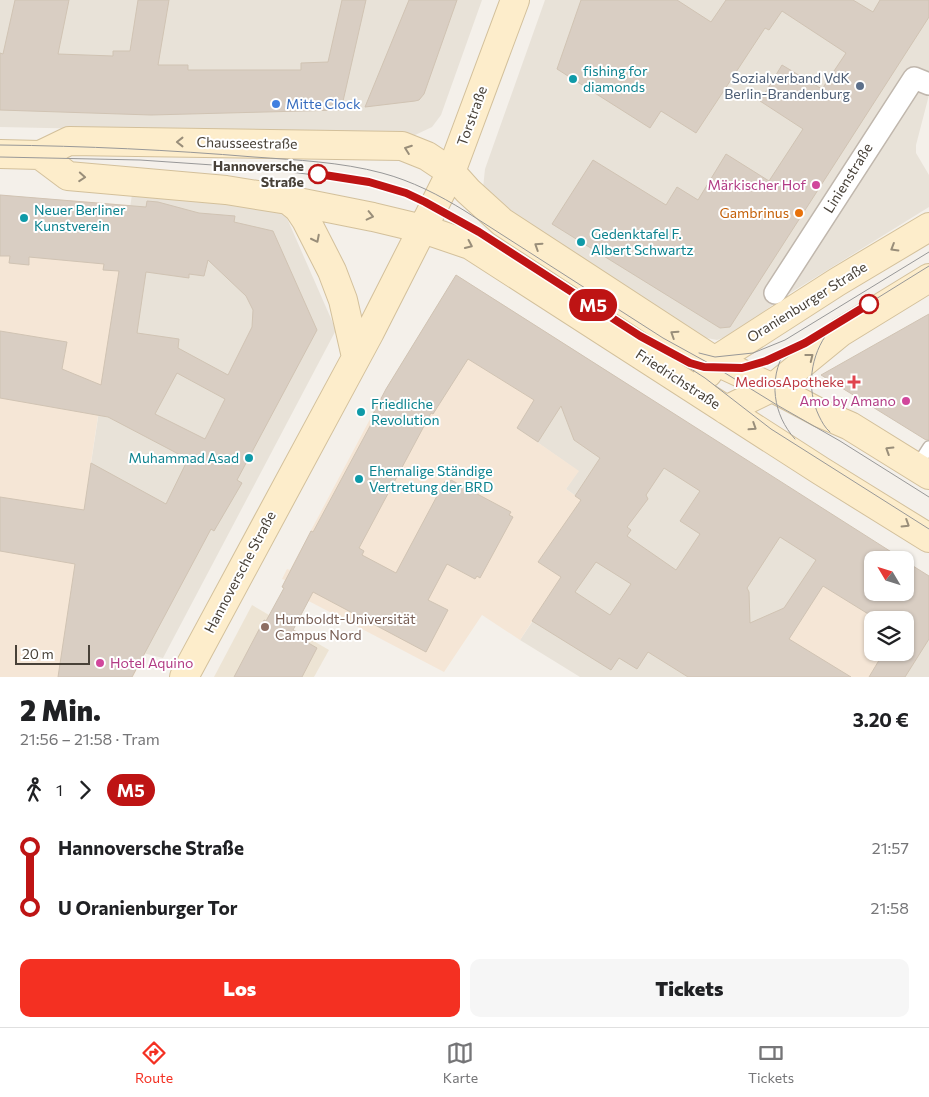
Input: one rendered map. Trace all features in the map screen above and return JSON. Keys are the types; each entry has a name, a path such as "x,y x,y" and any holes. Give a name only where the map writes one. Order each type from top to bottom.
{"main road":[{"name":"Torstraße","path":"423,229 451,172 515,0"},
{"name":"Chausseestraße","path":"0,154 40,155 69,140 402,146 427,156 451,172"},
{"path":"40,155 68,176 226,190 373,216 423,229"},
{"path":"451,172 468,191 502,222 715,361 925,463"},
{"path":"288,200 298,208 306,220 332,271 343,300 356,357"},
{"name":"Oranienburger Straße","path":"697,392 715,361 837,282 929,227"},
{"name":"Hannoversche Straße","path":"184,677 400,276 423,229"},
{"name":"Friedrichstraße","path":"423,229 470,245 697,392 929,538"},
{"path":"726,410 772,388 841,332 929,278"}],"street":[{"name":"Linienstraße","path":"775,293 914,78 929,84"}],"shaded area":[{"path":"0,0 482,0 441,115 432,127 413,136 0,127"},
{"path":"545,0 929,0 929,95 916,145 916,153 929,175 929,207 779,300 736,333 717,340 702,337 500,213 483,188 485,169"},
{"path":"133,188 280,209 286,216 336,330 163,658 65,634"},
{"path":"0,195 130,205 65,634 146,652 133,677 0,677"},
{"path":"456,275 568,346 517,428 579,471 566,489 604,516 520,640 482,615 444,672 282,587 285,580 282,579 287,569 290,570 386,389"},
{"path":"568,346 748,461 647,615 787,486 858,531 765,677 580,677 520,640 603,516 566,489 578,471 517,428"},
{"path":"858,531 868,551 864,551 864,601 914,601 914,567 929,576 910,611 864,611 864,661 879,661 869,677 765,677"},
{"path":"929,582 929,677 869,677 879,661 914,661 914,611 911,611"},
{"name":"Humboldt-Universität Campus Nord","path":"252,605 329,650 314,677 214,677"}],"building":[{"path":"15,0 69,0 58,54 113,56 113,51 130,51 138,0 169,0 158,65 188,65 188,70 301,70 301,63 328,62 342,0 366,0 341,110 151,115 0,110 0,53 3,54"},
{"path":"409,0 457,0 424,94 419,100 415,101 365,107"},
{"path":"581,0 677,0 711,22 726,0 853,0 873,12 880,0 929,0 929,17 730,327 720,328 552,224 593,160 666,205 677,187 698,200 726,154 769,181 803,129 760,101 782,65 822,89 846,53 782,11 769,30 765,28 696,133 661,111 650,128 557,69"},
{"path":"0,195 146,207 147,201 199,213 235,216 234,222 273,231 317,330 237,480 242,483 214,531 211,529 132,677 58,677 75,564 0,551 0,497 84,510 91,463 166,504 188,459 108,417 0,398 0,331 67,342 62,369 101,385 119,271 103,270 104,264 29,257 29,265 9,263 10,256 0,256","holes":["208,260 246,296 253,310 252,327 228,375 178,348 179,339 137,333 146,272 189,278 189,274 204,276","177,373 225,399 205,439 155,414"]},
{"path":"456,275 890,551 864,551 864,601 914,601 914,567 929,576 929,639 905,677 869,677 879,661 914,661 914,611 864,611 823,586 789,639 851,677 688,677 648,652 637,669 619,658 611,670 532,621 561,577 538,562 581,500 575,496 600,458 574,440 561,406 538,442 517,428 534,400 468,359 433,414 431,413 359,548 364,551 362,555 396,573 445,481 449,483 451,480 511,512 509,515 513,517 480,578 477,576 475,579 447,564 428,600 448,610 426,652 313,592 293,630 307,637 305,641 317,648 302,677 234,677 264,620 266,621 284,588 282,587 311,531 313,532 376,415 373,414 386,389","holes":["664,468 700,491 680,521 700,534 676,570 627,536 631,530 627,527 648,499 646,495","780,537 816,560 784,608 750,623 749,592 747,588","596,562 631,584 610,615 575,592"]},
{"path":"929,314 929,440 926,440 821,375"}],"tram line":[{"path":"0,145 191,152 303,160 366,169 415,184 465,211 663,338 840,441 929,497"},
{"path":"0,157 140,160 257,168 356,180 406,193 448,213 640,336 705,378 771,429 929,529"},
{"name":"M5","path":"318,174 386,186 406,193 448,213 640,336 690,363 704,367 742,368 766,361 805,343 869,304"},
{"path":"699,353 715,357 753,353 785,340 929,252"},
{"path":"717,368 742,368 766,361 805,343 929,266"},
{"path":"829,331 814,361 811,384 815,406 822,423 830,432"},
{"path":"785,351 776,373 775,396 782,419 795,439"}],"place":[{"name":"fishing for diamonds","path":"573,79"},
{"name":"Sozialverband VdK Berlin-Brandenburg","path":"860,86"},
{"name":"Mitte Clock","path":"276,104"},
{"name":"Hannoversche Straße","path":"318,174"},
{"name":"Märkischer Hof","path":"816,185"},
{"name":"Gambrinus","path":"799,213"},
{"name":"Neuer Berliner Kunstverein","path":"24,218"},
{"name":"Gedenktafel F. Albert Schwartz","path":"581,242"},
{"name":"MediosApotheke","path":"854,382"},
{"name":"Amo by Amano","path":"906,401"},
{"name":"Friedliche Revolution","path":"361,412"},
{"name":"Muhammad Asad","path":"249,458"},
{"name":"Ehemalige Ständige Vertretung der BRD","path":"359,479"},
{"name":"Humboldt-Universität Campus Nord","path":"265,627"},
{"name":"Hotel Aquino","path":"100,663"}]}
